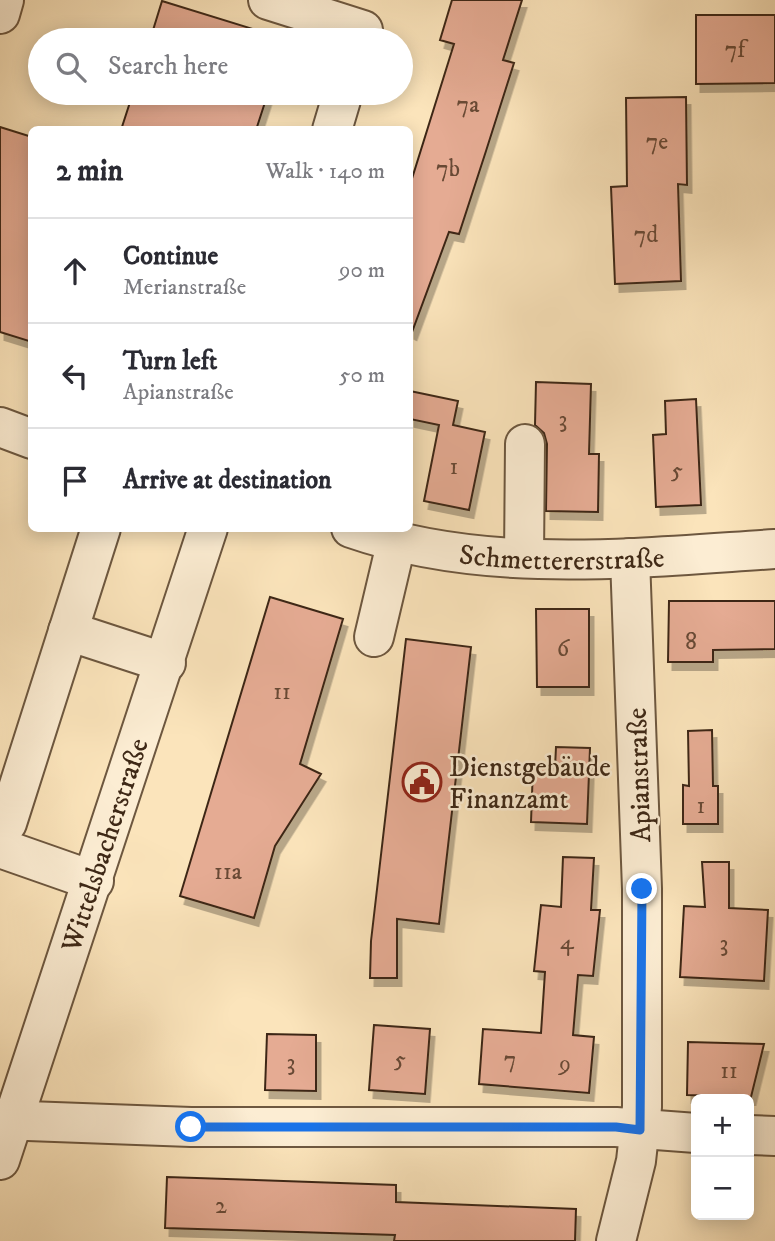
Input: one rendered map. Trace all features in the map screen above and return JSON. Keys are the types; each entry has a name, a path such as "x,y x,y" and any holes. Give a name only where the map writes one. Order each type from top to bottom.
{"street":[{"path":"0,14 4,0"},
{"path":"268,0 365,23"},
{"path":"333,126 340,105"},
{"path":"0,427 28,438"},
{"path":"524,558 525,444"},
{"path":"94,881 4,835 100,532"},
{"name":"Wittelsbacherstraße","path":"0,1160 7,1120 94,881 207,532"},
{"path":"374,636 377,535"},
{"name":"Schmettererstraße","path":"377,535 444,567 487,558 630,558 775,549"},
{"name":"Apianstraße","path":"615,1241 640,1130 642,889 630,558"},
{"path":"68,631 166,663"},
{"path":"7,1120 191,1127 616,1127 691,1133"},
{"path":"754,1135 775,1136"}],"building":[{"path":"452,0 522,0 503,60 514,63 459,234 449,232 413,329 413,175 454,44 440,40"},
{"path":"162,1 250,28 154,28"},
{"path":"696,15 775,15 775,83 696,84"},
{"path":"686,97 687,185 678,184 681,281 615,284 611,187 627,186 626,98"},
{"path":"129,105 264,105 257,126 122,126"},
{"path":"0,127 28,136 28,341 0,332"},
{"path":"536,382 591,384 589,454 599,454 598,512 546,511 547,444 544,433 535,425"},
{"path":"413,392 458,401 453,425 485,432 469,510 424,501 439,425 413,420"},
{"path":"696,399 701,505 656,507 653,435 666,434 665,401"},
{"path":"270,597 343,619 300,764 321,774 275,846 254,918 180,896"},
{"path":"669,601 775,601 775,649 713,650 713,662 668,662"},
{"path":"536,609 589,609 589,687 537,687"},
{"name":"Dienstgebäude Finanzamt","path":"406,639 471,647 439,924 397,919 397,978 370,978 371,941"},
{"path":"712,730 713,786 718,786 718,824 683,824 683,785 689,786 688,731"},
{"path":"556,747 590,748 587,824 531,822 533,767 555,768"},
{"path":"563,857 594,858 591,910 600,910 593,976 578,975 573,1035 594,1037 589,1093 479,1084 483,1029 541,1033 545,972 534,971 541,905 561,907"},
{"path":"702,862 729,862 729,908 768,910 764,981 680,977 684,906 705,907"},
{"path":"374,1025 430,1029 425,1094 369,1090"},
{"path":"267,1034 316,1035 316,1091 265,1090"},
{"path":"688,1042 764,1044 752,1094 687,1095"},
{"path":"167,1177 396,1185 396,1202 576,1209 575,1241 394,1241 395,1235 165,1228"}],"place":[{"name":"Dienstgebäude Finanzamt","path":"422,782"}],"route":[{"path":"191,1127 616,1127 640,1130 642,889"}]}
